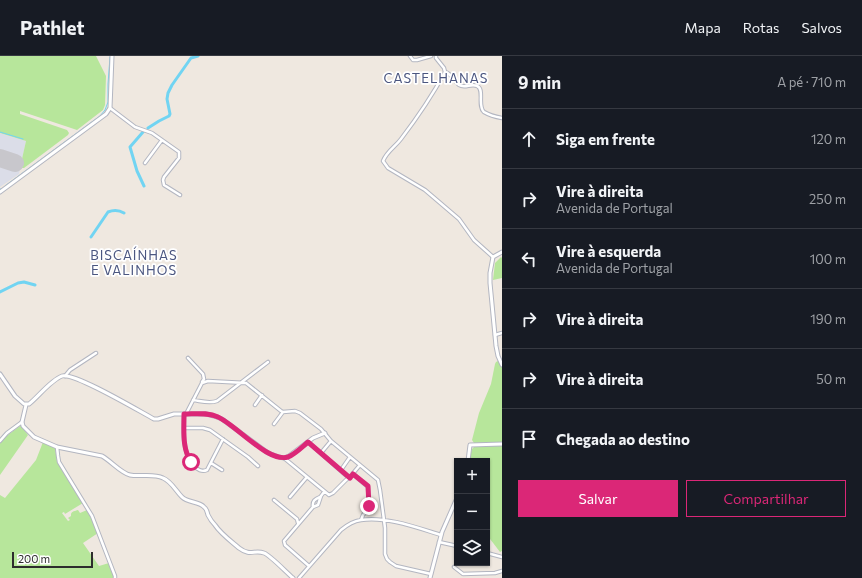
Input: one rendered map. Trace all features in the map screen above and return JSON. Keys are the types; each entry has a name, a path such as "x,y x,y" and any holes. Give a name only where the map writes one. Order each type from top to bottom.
{"street":[{"path":"0,192 106,114 110,108 112,56"},
{"path":"410,56 413,60 417,60 431,56"},
{"path":"436,56 445,72 449,73 458,85 475,85 481,89 481,108 483,111 502,118"},
{"path":"445,72 429,100 400,141 387,153 383,161 388,168 425,190 443,205 459,219 474,240 493,257"},
{"path":"110,108 135,127 152,133 179,152 177,161 164,177 163,183 180,195"},
{"path":"145,161 162,140"},
{"path":"493,257 502,252"},
{"path":"493,257 490,283 498,356 502,364"},
{"path":"495,335 502,333"},
{"path":"65,376 70,370 96,353"},
{"path":"188,358 204,376 204,379 185,414 185,450 187,456 196,468 204,471 207,470 223,439"},
{"path":"193,400 213,403 217,401 268,362"},
{"path":"0,374 15,396 26,405"},
{"path":"26,405 31,403 54,381 65,376 83,382 154,419 174,414 206,414 218,417 268,453 273,456 284,458 328,495 331,495 342,483 350,478 360,465"},
{"path":"202,383 208,381 242,382 250,385 283,412 297,412 310,421 325,433 331,441 378,480 384,520 385,554 387,559 396,566 430,576 442,535 454,505"},
{"path":"255,405 262,395"},
{"path":"26,405 22,422 23,426 34,437 57,447 102,456 122,471 131,475 157,476 164,478 184,499 203,505 207,509 208,514 216,527 239,548 248,553 264,553 293,578"},
{"path":"274,424 283,412"},
{"path":"0,441 7,433 22,422"},
{"path":"184,428 207,429 248,457 258,466"},
{"path":"284,458 293,454 313,438 325,433"},
{"path":"321,453 331,441"},
{"path":"308,442 350,478"},
{"path":"468,458 470,445 502,444"},
{"path":"57,447 59,462 92,516 115,578"},
{"path":"341,470 350,457"},
{"path":"211,463 222,470"},
{"path":"353,474 366,484 368,488 369,508 361,520"},
{"path":"290,497 307,477"},
{"path":"309,566 283,543 285,538 298,523 313,507 318,504 324,492"},
{"path":"313,507 312,504 315,499 321,496"},
{"path":"274,500 297,519 298,523"},
{"path":"299,578 341,530 347,525 361,520 384,520 442,535"},
{"path":"440,542 454,545"},
{"path":"490,554 502,557"},
{"path":"454,567 464,574 502,572"}],"shaded area":[{"path":"0,133 26,141 19,174 0,187"}],"green space":[{"path":"0,56 96,56 106,76 105,105 103,110 77,130 20,111 20,114 67,130 69,133 24,168 20,168 26,141 0,133"},
{"path":"501,257 502,278 493,280 495,263"},
{"path":"498,361 502,366 502,442 474,443 472,440 479,413 491,384 495,364"},
{"path":"20,426 28,435 0,475 0,443 5,437"},
{"path":"43,442 55,448 57,461 83,503 65,514 64,512 62,513 68,521 70,520 68,518 73,512 78,510 80,513 87,510 98,533 83,543 99,566 109,563 114,578 0,578 0,495 5,498 36,460"},
{"path":"502,445 502,551 500,552 490,539 490,458 470,458 474,447"}],"waterway":[{"path":"148,128 169,116 170,114 167,99 168,93 191,58 198,56"},
{"path":"5,186 100,116 105,110 108,102 110,57"},
{"path":"0,132 23,139"},
{"path":"143,132 130,147 137,171 144,186"},
{"path":"91,237 108,212 120,211 124,213"},
{"path":"0,292 18,283 24,282 35,285"}],"runway":[{"path":"0,158 15,163"}],"district":[{"name":"CASTELHANAS","path":"436,78"},
{"name":"BISCAÍNHAS E VALINHOS","path":"134,262"}],"route":[{"path":"191,462 185,450 184,414 206,414 222,420 262,450 273,456 284,458 293,454 308,442 350,478 353,474 368,486 369,506"}]}
